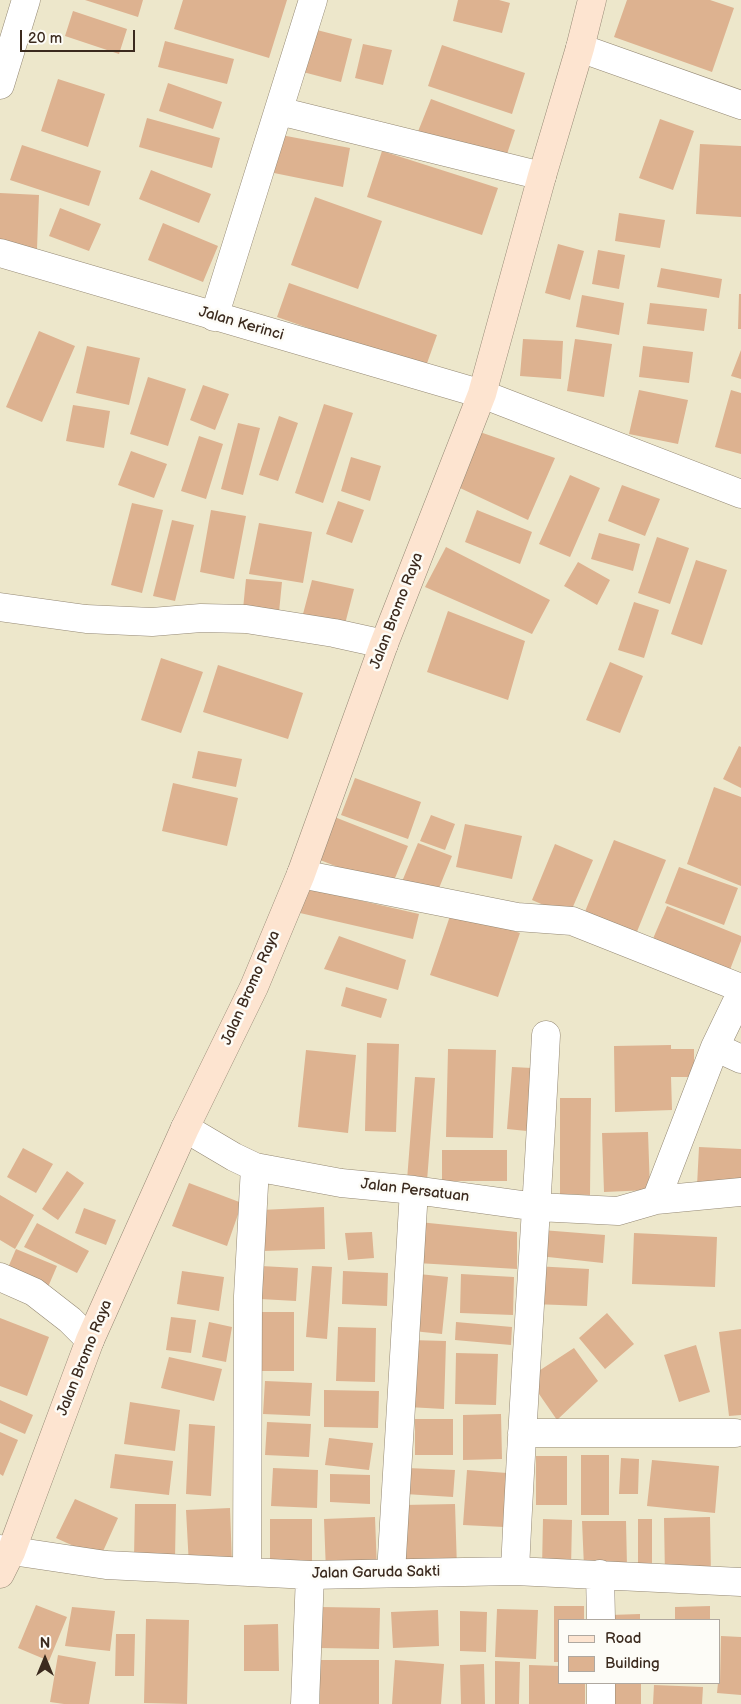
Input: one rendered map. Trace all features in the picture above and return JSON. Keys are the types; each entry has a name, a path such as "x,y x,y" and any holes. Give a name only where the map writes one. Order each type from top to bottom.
{"main road":[{"name":"Jalan Bromo Raya","path":"4,1559 90,1340 185,1128 254,987 301,874 384,644 482,394 592,0"}],"street":[{"path":"0,85 26,0"},
{"path":"214,317 313,0"},
{"path":"580,48 741,105"},
{"path":"279,111 542,176"},
{"name":"Jalan Kerinci","path":"0,253 482,394 741,494"},
{"path":"0,607 86,619 152,622 201,618 246,619 334,633 384,644"},
{"path":"301,874 517,918 572,921 741,988"},
{"path":"656,1200 715,1047 741,993"},
{"path":"515,1571 546,1035"},
{"path":"715,1047 741,1059"},
{"name":"Jalan Persatuan","path":"185,1128 255,1168 341,1183 414,1190 537,1207 618,1211 656,1200 741,1192"},
{"path":"247,1572 248,1296 255,1168"},
{"path":"391,1573 414,1190"},
{"path":"0,1277 34,1292 70,1320 90,1340"},
{"path":"522,1433 739,1431"},
{"name":"Jalan Garuda Sakti","path":"4,1559 310,1575 515,1571 741,1582"},
{"path":"600,1574 601,1619"},
{"path":"305,1704 310,1575"},
{"path":"601,1684 601,1704"}],"building":[{"path":"85,0 143,0 138,17"},
{"path":"183,0 287,0 269,58 174,29"},
{"path":"458,0 499,0 510,3 502,33 453,21"},
{"path":"627,0 710,0 734,8 712,72 614,37"},
{"path":"73,11 127,29 119,54 65,36"},
{"path":"313,29 352,39 341,82 303,72"},
{"path":"165,41 234,59 227,84 158,67"},
{"path":"363,44 392,50 383,85 355,78"},
{"path":"442,45 525,73 512,114 428,86"},
{"path":"58,79 105,94 88,147 41,131"},
{"path":"168,83 222,102 213,129 159,111"},
{"path":"431,99 515,130 503,166 415,139"},
{"path":"147,118 220,138 212,168 139,147"},
{"path":"660,119 694,131 673,190 639,178"},
{"path":"281,135 350,148 343,187 274,173"},
{"path":"700,144 741,146 741,217 696,214"},
{"path":"22,145 101,171 89,206 10,180"},
{"path":"382,151 498,188 482,235 367,197"},
{"path":"151,170 211,194 199,223 139,199"},
{"path":"0,193 39,195 37,249 0,247"},
{"path":"315,197 382,221 358,289 291,265"},
{"path":"60,208 101,224 89,251 49,236"},
{"path":"619,213 665,220 660,248 615,241"},
{"path":"163,223 218,246 203,282 148,260"},
{"path":"558,244 584,251 570,300 545,293"},
{"path":"598,250 625,255 619,289 592,284"},
{"path":"661,268 722,279 719,298 657,287"},
{"path":"289,283 437,335 425,369 277,317"},
{"path":"739,294 741,294 741,329 738,329"},
{"path":"582,295 624,303 619,335 576,327"},
{"path":"650,303 707,309 704,331 647,324"},
{"path":"39,331 75,346 42,422 6,407"},
{"path":"523,339 563,341 561,379 520,376"},
{"path":"575,339 612,344 604,397 567,391"},
{"path":"87,346 140,358 129,405 76,393"},
{"path":"643,346 693,352 689,383 639,377"},
{"path":"741,350 741,379 731,376"},
{"path":"148,377 186,389 168,446 130,434"},
{"path":"203,385 229,394 215,430 190,420"},
{"path":"639,390 688,400 678,444 629,434"},
{"path":"731,390 741,393 741,454 715,447"},
{"path":"324,404 353,413 323,503 295,493"},
{"path":"73,405 110,411 104,448 66,441"},
{"path":"279,416 298,423 278,481 259,475"},
{"path":"238,423 260,428 243,495 221,489"},
{"path":"477,431 555,458 528,520 460,488"},
{"path":"199,436 223,444 206,499 181,491"},
{"path":"131,451 167,464 154,498 118,485"},
{"path":"351,457 381,466 370,501 341,491"},
{"path":"570,475 600,488 570,557 539,544"},
{"path":"622,485 660,499 645,536 608,521"},
{"path":"338,501 364,510 352,543 326,534"},
{"path":"132,503 163,510 142,593 111,585"},
{"path":"211,510 246,516 234,579 200,572"},
{"path":"477,510 532,532 520,564 465,542"},
{"path":"172,520 194,525 175,601 153,596"},
{"path":"259,523 312,532 303,583 249,574"},
{"path":"599,533 640,544 633,571 591,559"},
{"path":"657,537 689,548 670,604 638,593"},
{"path":"446,547 550,600 532,634 425,587"},
{"path":"696,560 727,570 702,645 671,634"},
{"path":"578,562 610,580 597,605 564,586"},
{"path":"246,579 282,582 279,612 243,609"},
{"path":"312,580 354,589 345,624 303,614"},
{"path":"634,602 659,610 644,658 618,650"},
{"path":"448,611 525,641 508,700 427,672"},
{"path":"161,658 203,672 181,733 141,720"},
{"path":"610,662 643,676 620,733 586,720"},
{"path":"218,665 303,693 288,739 203,712"},
{"path":"739,746 741,747 741,788 723,779"},
{"path":"198,751 242,759 236,787 192,778"},
{"path":"355,778 421,802 408,839 341,815"},
{"path":"173,783 238,798 227,846 162,831"},
{"path":"714,787 741,797 741,886 687,864"},
{"path":"431,815 455,824 445,850 420,841"},
{"path":"332,816 408,846 391,888 315,858"},
{"path":"465,824 522,836 512,879 456,867"},
{"path":"614,840 666,860 634,939 582,919"},
{"path":"418,843 452,856 435,898 401,884"},
{"path":"555,844 593,860 569,916 532,900"},
{"path":"679,867 738,888 724,925 665,903"},
{"path":"306,888 419,914 413,939 300,913"},
{"path":"667,906 741,936 741,941 726,980 649,948"},
{"path":"452,910 520,933 498,997 430,975"},
{"path":"339,936 406,960 398,990 324,969"},
{"path":"346,987 387,999 381,1018 341,1006"},
{"path":"367,1043 399,1044 396,1132 365,1131"},
{"path":"671,1045 671,1049 694,1049 694,1077 671,1077 672,1110 615,1112 614,1046"},
{"path":"448,1049 496,1050 493,1138 446,1137"},
{"path":"306,1050 356,1055 348,1133 298,1127"},
{"path":"512,1067 532,1068 527,1131 507,1129"},
{"path":"415,1077 435,1078 427,1181 407,1180"},
{"path":"560,1098 591,1098 590,1195 560,1194"},
{"path":"648,1132 650,1190 604,1192 602,1133"},
{"path":"699,1147 741,1149 741,1188 697,1186"},
{"path":"23,1148 53,1164 36,1193 7,1177"},
{"path":"442,1150 507,1150 507,1181 442,1181"},
{"path":"67,1171 84,1183 58,1220 42,1209"},
{"path":"189,1183 242,1203 227,1246 172,1226"},
{"path":"0,1195 34,1215 15,1249 0,1240"},
{"path":"324,1207 325,1249 263,1251 261,1210"},
{"path":"84,1208 116,1220 106,1245 75,1233"},
{"path":"419,1222 517,1232 517,1269 417,1263"},
{"path":"37,1223 89,1251 77,1273 24,1247"},
{"path":"542,1230 605,1235 603,1263 539,1256"},
{"path":"372,1232 374,1258 348,1260 345,1233"},
{"path":"634,1233 717,1237 715,1287 632,1284"},
{"path":"16,1249 57,1266 45,1294 4,1277"},
{"path":"261,1266 298,1268 296,1301 260,1299"},
{"path":"312,1266 332,1267 327,1339 306,1337"},
{"path":"534,1266 589,1269 587,1306 532,1304"},
{"path":"182,1271 224,1277 219,1311 177,1304"},
{"path":"343,1271 388,1273 387,1306 342,1304"},
{"path":"419,1274 448,1277 442,1334 413,1331"},
{"path":"461,1274 514,1277 513,1315 460,1313"},
{"path":"259,1312 294,1312 294,1371 259,1371"},
{"path":"607,1313 634,1344 605,1369 579,1338"},
{"path":"171,1317 196,1320 191,1353 166,1350"},
{"path":"0,1318 49,1337 27,1396 0,1386"},
{"path":"209,1322 232,1327 226,1362 202,1357"},
{"path":"456,1322 512,1327 511,1345 455,1340"},
{"path":"338,1327 376,1328 375,1382 336,1381"},
{"path":"741,1329 741,1415 729,1416 719,1332"},
{"path":"410,1340 446,1341 444,1409 408,1407"},
{"path":"696,1345 710,1392 679,1402 664,1355"},
{"path":"574,1348 598,1381 557,1420 528,1378"},
{"path":"456,1353 498,1354 496,1405 455,1404"},
{"path":"169,1357 222,1369 214,1401 161,1388"},
{"path":"265,1381 312,1383 310,1416 263,1414"},
{"path":"324,1390 379,1391 378,1428 324,1427"},
{"path":"0,1400 33,1415 25,1434 0,1423"},
{"path":"130,1402 180,1410 175,1451 124,1444"},
{"path":"501,1414 502,1459 463,1460 463,1415"},
{"path":"415,1419 453,1419 453,1455 415,1455"},
{"path":"267,1422 311,1424 309,1457 265,1455"},
{"path":"189,1424 215,1426 211,1496 186,1494"},
{"path":"0,1432 18,1440 3,1476 0,1474"},
{"path":"329,1438 373,1443 369,1470 325,1465"},
{"path":"115,1454 173,1461 169,1495 110,1488"},
{"path":"581,1455 609,1455 609,1515 581,1515"},
{"path":"536,1456 567,1456 567,1505 536,1505"},
{"path":"621,1458 639,1459 638,1494 619,1494"},
{"path":"652,1460 719,1466 715,1513 647,1506"},
{"path":"273,1468 318,1470 317,1508 271,1506"},
{"path":"407,1468 455,1470 453,1497 405,1494"},
{"path":"467,1470 507,1473 504,1527 463,1525"},
{"path":"330,1474 370,1475 370,1504 330,1502"},
{"path":"75,1499 118,1518 100,1558 56,1538"},
{"path":"135,1504 176,1504 175,1559 134,1558"},
{"path":"455,1504 457,1569 405,1570 403,1505"},
{"path":"230,1508 232,1564 189,1566 186,1510"},
{"path":"375,1517 377,1570 326,1572 324,1519"},
{"path":"710,1517 711,1576 665,1577 664,1518"},
{"path":"270,1519 312,1519 312,1570 270,1570"},
{"path":"543,1519 572,1520 571,1568 542,1568"},
{"path":"638,1519 652,1519 652,1571 638,1571"},
{"path":"582,1521 626,1521 627,1567 584,1567"},
{"path":"36,1605 67,1617 49,1661 18,1648"},
{"path":"554,1606 584,1606 584,1619 558,1619 558,1662 554,1662"},
{"path":"710,1606 710,1619 675,1619 675,1607"},
{"path":"72,1607 115,1611 110,1651 65,1646"},
{"path":"320,1607 380,1608 379,1649 319,1648"},
{"path":"497,1609 538,1610 536,1659 495,1657"},
{"path":"438,1610 439,1646 393,1648 391,1612"},
{"path":"460,1611 487,1612 486,1652 460,1651"},
{"path":"640,1614 640,1619 611,1619 610,1615"},
{"path":"146,1619 189,1620 187,1704 144,1703"},
{"path":"278,1624 279,1671 244,1671 244,1625"},
{"path":"116,1634 135,1634 134,1676 115,1676"},
{"path":"721,1636 741,1637 741,1695 717,1693 718,1684 721,1684"},
{"path":"58,1655 96,1662 89,1704 50,1702"},
{"path":"320,1660 379,1660 379,1704 320,1704"},
{"path":"395,1660 444,1664 441,1704 392,1704"},
{"path":"495,1661 520,1662 519,1704 495,1704"},
{"path":"484,1664 485,1704 461,1704 460,1665"},
{"path":"529,1665 558,1666 558,1684 585,1684 585,1704 529,1704"},
{"path":"613,1684 641,1684 641,1704 612,1704"},
{"path":"654,1685 703,1687 702,1704 653,1704"}]}
